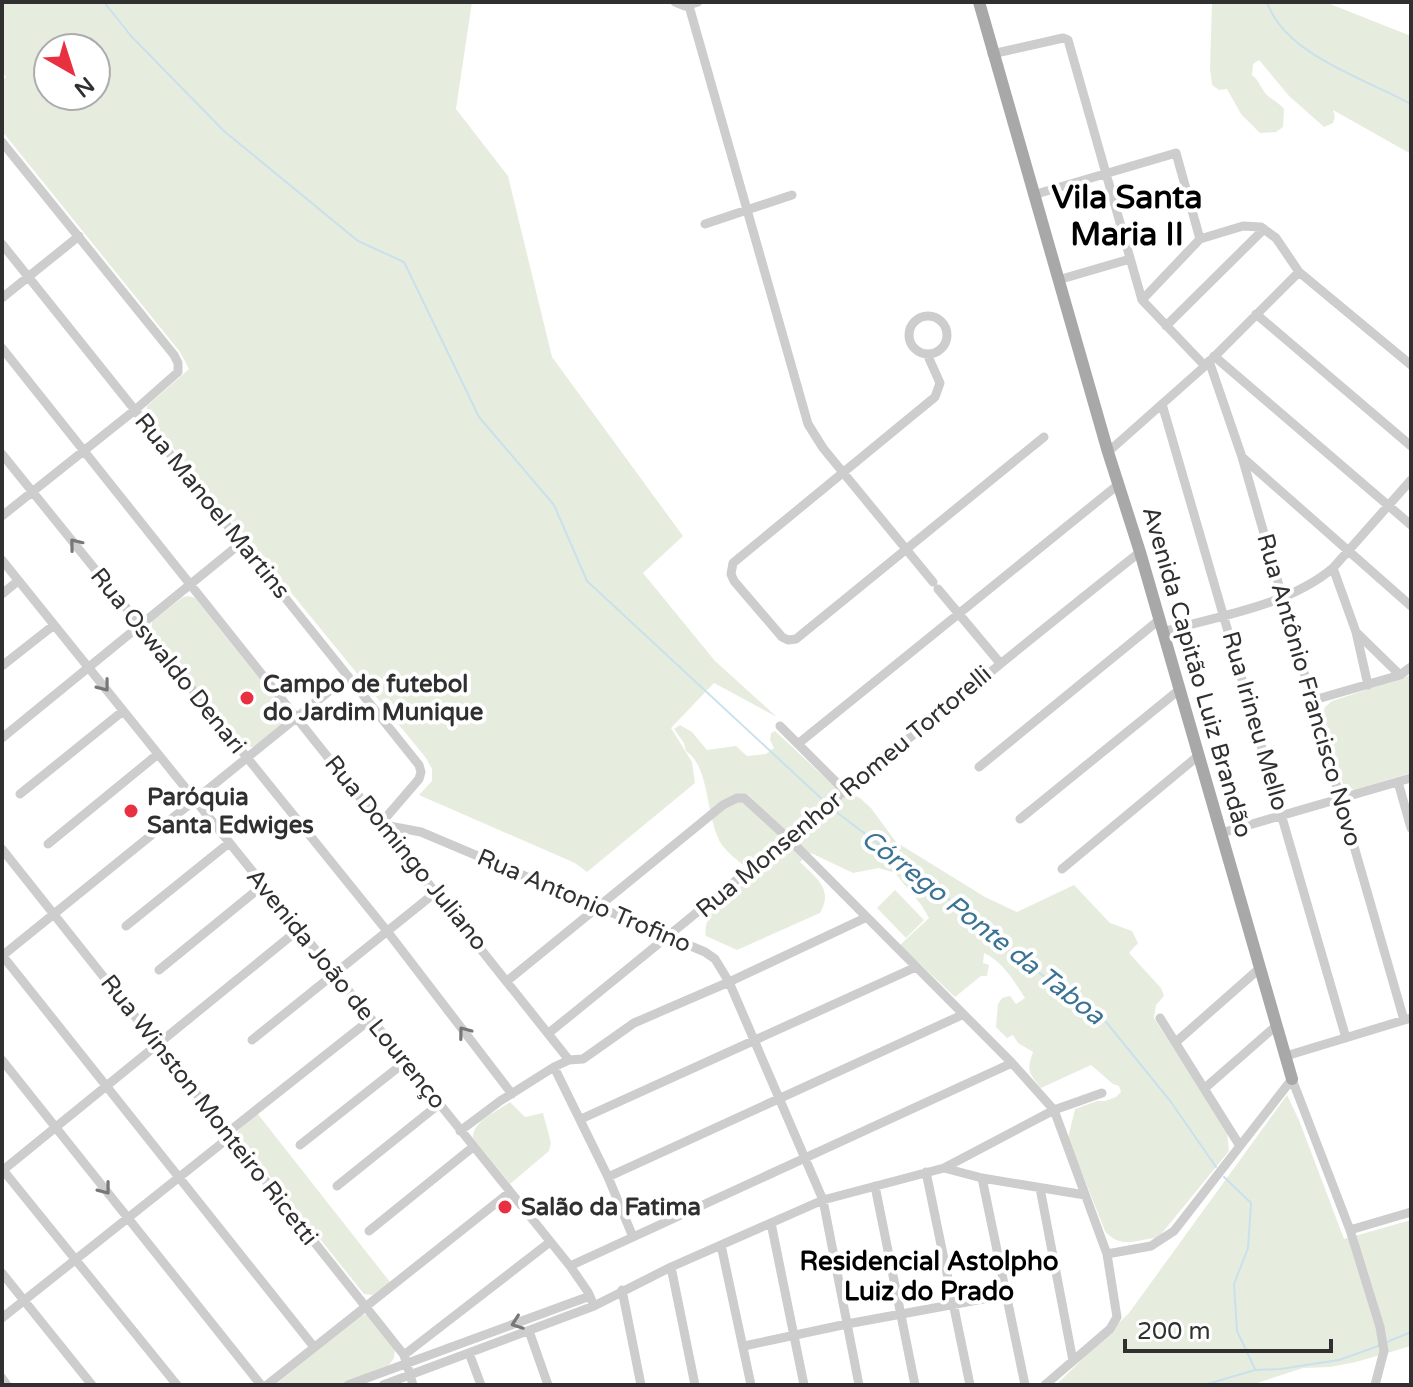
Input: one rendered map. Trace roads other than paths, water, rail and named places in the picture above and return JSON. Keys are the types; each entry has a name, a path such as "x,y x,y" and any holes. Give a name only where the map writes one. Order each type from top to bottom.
{"main road":[{"name":"Avenida Capitão Luiz Brandão","path":"979,2 1292,1079"}],"street":[{"path":"675,2 694,4 747,212 804,414 817,441 1000,663"},
{"path":"992,54 1063,38 1070,43 1142,300 1166,326 1411,525"},
{"path":"2,142 178,363 178,372 135,410 2,516"},
{"path":"1033,195 1176,153 1200,239"},
{"path":"705,224 792,195"},
{"path":"1142,300 1200,239 1257,225 1276,238 1299,272 1411,365"},
{"path":"1166,326 1264,229"},
{"path":"2,298 79,236"},
{"name":"Rua Manoel Martins","path":"2,244 421,769 419,779 383,824"},
{"path":"1058,280 1130,259"},
{"path":"1108,452 1209,361 1299,272"},
{"path":"1256,314 1411,446"},
{"path":"929,317 941,322 947,334 943,347 927,354 914,348 909,336 913,323 929,317"},
{"name":"Rua Domingo Juliano","path":"2,348 550,1032 569,1060"},
{"path":"927,354 927,360 939,379 937,394 735,560 731,574 782,637 794,640 1044,437"},
{"name":"Rua Antônio Francisco Novo","path":"1209,361 1242,457 1408,1019"},
{"name":"Rua Irineu Mello","path":"1162,404 1346,1038"},
{"name":"Rua Oswaldo Denari","path":"2,454 387,931 512,1094"},
{"path":"1242,457 1411,606"},
{"path":"979,767 1160,626 1223,614 1306,587 1333,568 1411,480"},
{"path":"799,743 1119,484"},
{"path":"2,738 241,543"},
{"name":"Rua Monsenhor Romeu Tortorelli","path":"550,1032 1140,552"},
{"name":"Avenida João de Lourenço","path":"2,560 570,1266 592,1301"},
{"path":"1333,568 1356,632 1368,685"},
{"path":"2,594 18,581"},
{"path":"2,666 54,625"},
{"path":"1356,632 1400,675"},
{"path":"1314,700 1400,675 1411,667"},
{"path":"314,1347 2,955 348,676"},
{"path":"1020,819 1179,690"},
{"path":"20,794 123,711"},
{"path":"780,726 844,790"},
{"path":"48,844 158,754"},
{"path":"1062,869 1198,756"},
{"path":"1221,833 1411,778"},
{"path":"1398,782 1411,828"},
{"path":"507,981 723,805 744,798 788,838 1012,1063 1054,1110 1107,1254 1117,1310 1116,1323 1045,1385"},
{"name":"Rua Antonio Trofino","path":"383,824 421,832 715,959 729,982 823,1200 859,1385"},
{"path":"126,926 229,843"},
{"name":"Rua Winston Monteiro Ricetti","path":"2,849 365,1307 405,1359 411,1380"},
{"path":"159,970 262,886"},
{"path":"252,1040 436,892"},
{"path":"460,1131 554,1067 569,1060 583,1059 634,1023 865,918"},
{"path":"177,1385 3,1170 298,930"},
{"path":"581,1119 916,967"},
{"path":"1176,1042 1260,968"},
{"path":"608,1177 962,1015"},
{"path":"1160,1018 1240,1146"},
{"path":"2,1318 231,1136 232,1129 371,1019"},
{"path":"1286,1056 1408,1019"},
{"path":"1205,1088 1277,1025"},
{"path":"2,1060 264,1385 510,1192"},
{"path":"300,1145 405,1062"},
{"path":"570,1266 1012,1063"},
{"path":"554,1067 608,1177 633,1237"},
{"path":"1107,1254 1151,1246 1174,1231 1292,1079"},
{"name":"Avenida Capitão Luiz Brandão","path":"1292,1079 1350,1230 1380,1327 1384,1351 1375,1385"},
{"path":"348,1385 405,1359 622,1290 823,1200 944,1168 1054,1110 1102,1093"},
{"path":"337,1186 438,1105"},
{"path":"369,1231 473,1147"},
{"path":"944,1168 982,1178 1085,1195"},
{"path":"926,1172 970,1385"},
{"path":"982,1178 1025,1385"},
{"path":"875,1186 915,1385"},
{"path":"1040,1188 1073,1361"},
{"path":"1350,1230 1411,1212"},
{"path":"771,1223 804,1385"},
{"path":"405,1359 550,1242"},
{"path":"721,1245 751,1385"},
{"path":"671,1267 695,1385"},
{"path":"2,1273 92,1385"},
{"path":"622,1290 641,1385"},
{"path":"744,1346 1005,1295"},
{"path":"383,1385 411,1380 592,1301"},
{"path":"529,1331 548,1385"},
{"path":"469,1353 481,1385"},
{"path":"2,1378 7,1385"}],"waterway":[{"name":"Córrego Ponte da Taboa","path":"104,2 131,36 224,131 358,241 404,262 479,417 554,505 587,581 823,800"},
{"path":"1267,2 1277,21 1309,51 1411,104"},
{"name":"Córrego Ponte da Taboa","path":"831,808 938,889 980,929 1107,1023 1171,1102 1216,1167"},
{"name":"Córrego Ponte da Taboa","path":"1224,1177 1251,1203 1248,1248 1234,1284 1237,1331 1255,1369"},
{"path":"1387,1342 1411,1332"},
{"path":"1204,1385 1255,1370 1339,1360 1381,1345"}],"place":[{"name":"Campo de futebol do Jardim Munique","path":"247,698"},
{"name":"Paróquia Santa Edwiges","path":"131,811"},
{"name":"Salão da Fatima","path":"505,1207"}],"district":[{"name":"Vila Santa Maria II","path":"1127,216"},
{"name":"Residencial Astolpho Luiz do Prado","path":"929,1276"}]}
